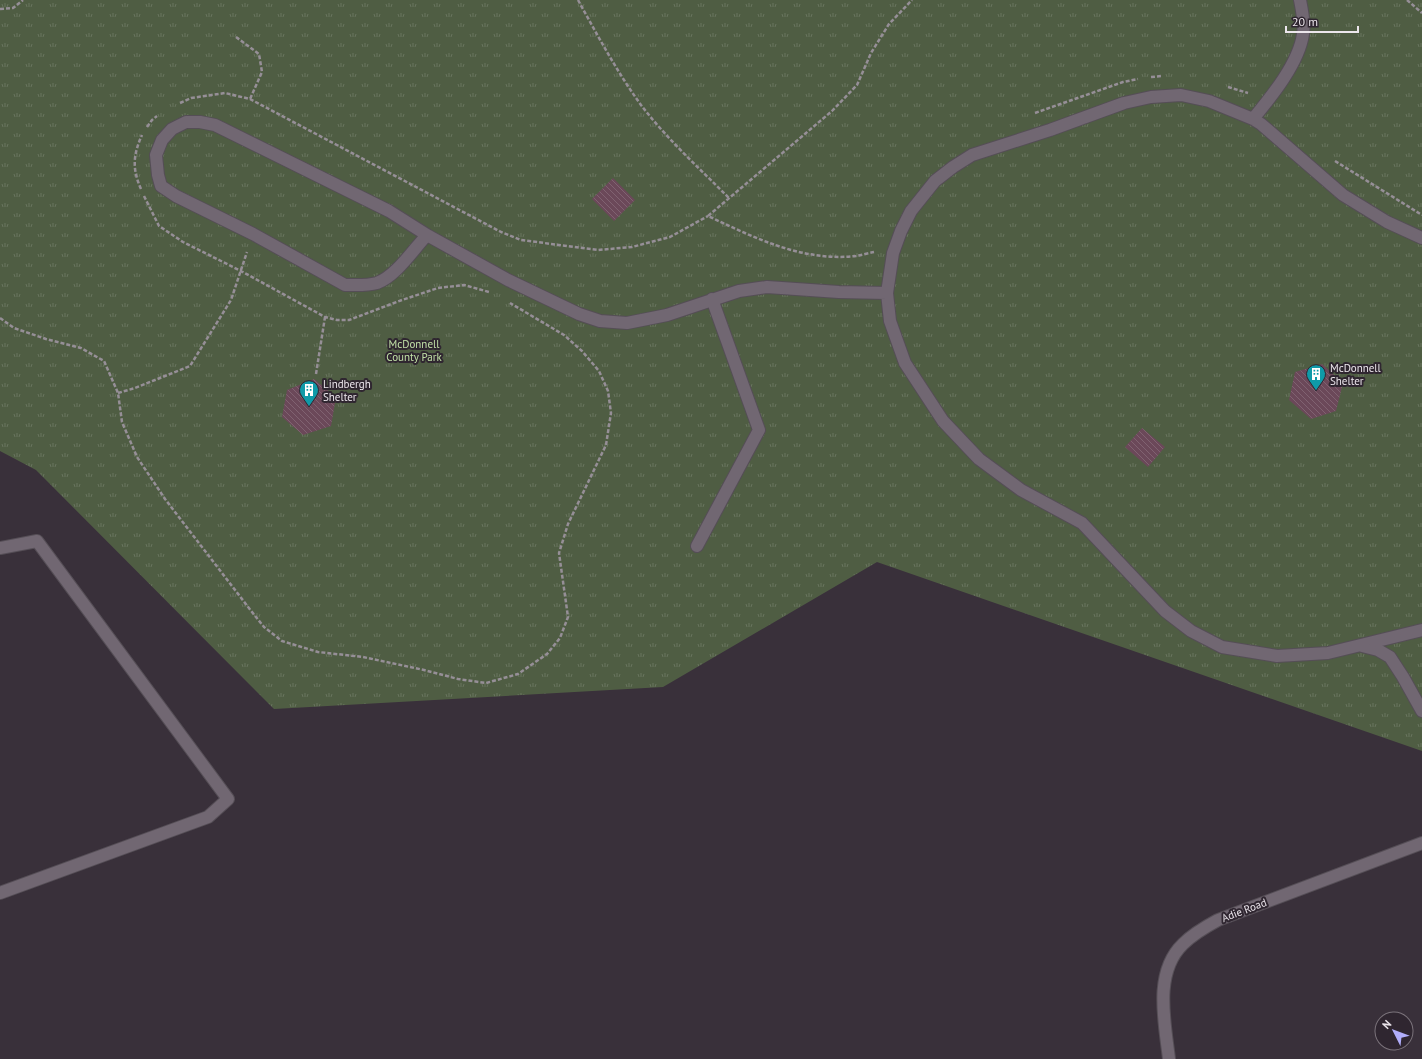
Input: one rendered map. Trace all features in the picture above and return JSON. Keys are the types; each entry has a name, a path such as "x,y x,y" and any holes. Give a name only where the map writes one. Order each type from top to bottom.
{"street":[{"path":"1252,119 1271,97 1295,58 1303,34 1302,9 1300,0"},
{"path":"1422,238 1388,222 1343,195 1261,124 1252,119 1209,101 1181,95 1151,96 1124,103 1050,130 972,155 953,167 935,181 911,211 901,231 893,253 887,293 890,321 905,363 943,421 979,459 1021,490 1082,523 1165,612 1191,631 1222,647 1277,656 1328,653 1422,630"},
{"path":"427,235 396,270 378,282 363,286 345,285 253,234 176,196 162,186 158,175 156,155 162,140 172,129 186,122 200,122 214,125 389,211 427,235 508,280 579,314 600,321 627,323 667,315 739,291 767,287 839,292 887,293"},
{"path":"697,546 758,430 712,299"},
{"path":"0,548 37,541 228,799 208,818 0,893"},
{"path":"1361,646 1378,650 1390,657 1422,711"},
{"name":"Adie Road","path":"1169,1059 1163,1001 1168,964 1182,945 1198,931 1218,920 1422,843"}],"path":[{"path":"0,9 13,8 23,0"},
{"path":"578,0 612,60 642,105 680,149 729,198"},
{"path":"178,104 191,98 225,93 250,99 501,232 521,240 598,250 632,247 670,237 708,216 832,111 857,85 871,54 889,24 912,0"},
{"path":"1406,0 1422,13"},
{"path":"236,37 259,54 262,72 250,99"},
{"path":"158,116 152,120 144,131 138,145 134,161 137,179 159,226 183,242 325,317 337,320 349,320 438,288 464,285 490,293"},
{"path":"1330,158 1422,215"},
{"path":"708,216 775,246 807,254 856,256 875,251 893,253"},
{"path":"118,393 135,388 190,366 231,300 253,234"},
{"path":"0,318 14,328 46,339 81,348 104,361 118,393 122,422 137,456 199,544 264,627 270,632 282,641 318,652 363,657 458,679 486,683 518,674 547,654 560,638 568,618 559,553 568,524 606,444 611,413 608,392 599,370 564,335 509,303"},
{"path":"316,374 325,317"}],"green space":[{"name":"McDonnell County Park","path":"0,0 1422,0 1422,751 877,562 663,687 274,709 36,470 0,451"}],"building":[{"path":"613,178 635,200 614,221 592,199"},
{"name":"McDonnell Shelter","path":"1322,364 1343,383 1336,411 1311,419 1289,400 1295,372"},
{"name":"Lindbergh Shelter","path":"314,379 336,397 331,426 303,435 282,417 287,390"},
{"path":"1142,428 1165,447 1148,467 1125,447"}],"place":[{"name":"McDonnell Shelter","path":"1316,391"},
{"name":"Lindbergh Shelter","path":"309,407"}]}
